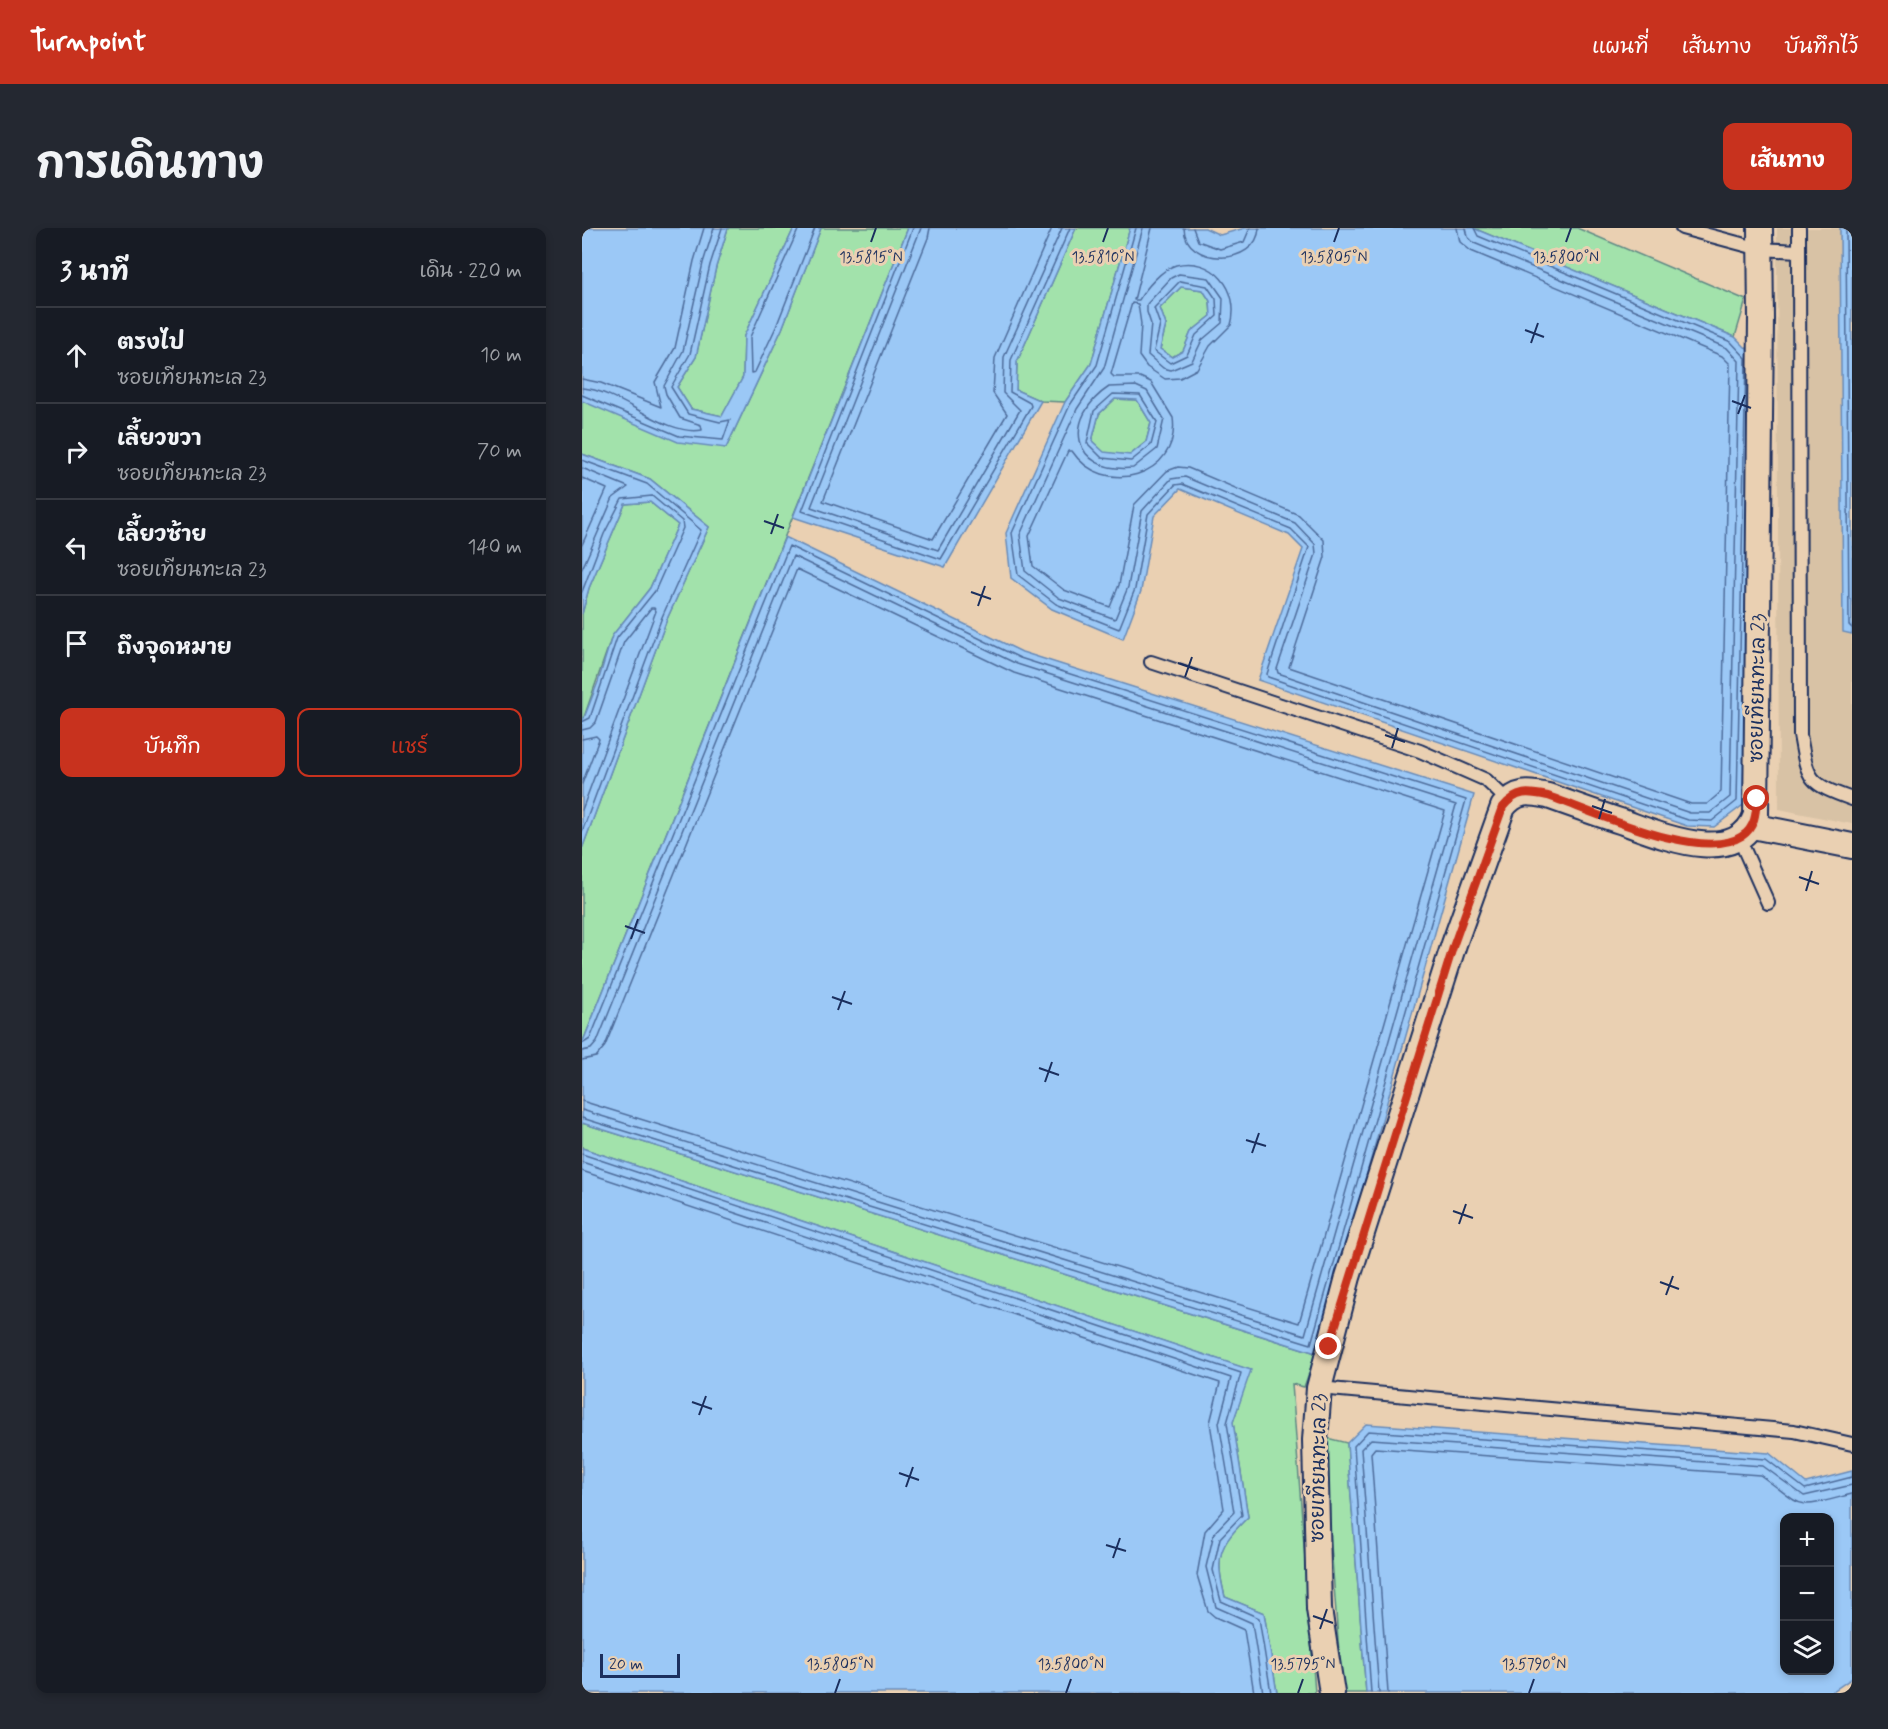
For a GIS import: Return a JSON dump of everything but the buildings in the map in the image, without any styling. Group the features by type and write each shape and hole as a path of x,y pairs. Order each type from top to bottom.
{"street":[{"name":"ซอยเทียนทะเล 23","path":"1745,832 1757,799 1760,238"},
{"path":"1508,801 1525,791 1548,796 1691,844 1717,843 1745,832 1852,846"},
{"name":"ซอยเทียนทะเล 23","path":"1332,1693 1319,1609 1315,1440 1319,1388 1348,1277 1454,944 1490,838 1503,807 1508,801"}],"lane":[{"path":"1682,228 1760,238 1798,251"},
{"path":"1799,228 1800,735 1807,772 1813,781 1821,787 1852,799"},
{"path":"1150,662 1420,751 1486,780 1508,801"},
{"path":"1745,832 1768,903"},
{"path":"1319,1388 1794,1431 1852,1444"}],"shaded area":[{"path":"1777,228 1852,228 1852,824 1779,809"}],"green space":[{"path":"728,228 794,228 744,336 743,377 722,416 691,409 677,387 696,357 716,267"},
{"path":"821,228 908,228 582,1044 582,849 667,619 709,527 650,479 582,454 582,401 726,448 782,329"},
{"path":"1076,228 1130,228 1091,364 1065,402 1041,401 1016,390 1017,362"},
{"path":"1473,228 1577,228 1746,300 1735,337"},
{"path":"1181,287 1203,290 1210,301 1211,316 1191,332 1183,351 1172,357 1160,349 1166,325 1160,308"},
{"path":"1115,399 1137,400 1151,423 1146,442 1130,455 1104,453 1092,441 1099,414"},
{"path":"650,502 678,525 650,588 612,636 582,723 582,614 589,588 625,504"},
{"path":"582,1123 1316,1353 1304,1387 1292,1384 1315,1693 1277,1693 1264,1613 1225,1597 1222,1583 1220,1561 1225,1544 1248,1517 1233,1422 1250,1370 582,1148"},
{"path":"1323,1437 1347,1443 1366,1693 1342,1693"}],"water":[{"path":"582,228 728,228 716,267 696,357 677,387 691,409 722,416 743,377 744,336 794,228 821,228 782,329 726,448 678,442 582,401"},
{"path":"908,228 1076,228 1017,362 1016,390 1041,401 945,567 793,517"},
{"path":"1130,228 1205,228 1220,235 1245,228 1473,228 1735,337 1753,355 1743,805 1714,827 1687,826 1258,680 1303,549 1289,535 1180,489 1154,516 1141,591 1123,639 1052,609 1011,578 1006,533 1065,402 1091,364","holes":["1181,287 1203,290 1210,301 1211,316 1191,332 1183,351 1172,357 1160,349 1166,325 1160,308","1115,399 1137,400 1151,423 1146,442 1130,455 1104,452 1092,441 1099,414"]},
{"path":"1840,228 1852,228 1852,634 1843,632"},
{"path":"582,454 650,479 709,527 667,619 582,849 582,723 612,636 650,588 678,525 650,502 625,504 589,588 582,614"},
{"path":"785,537 1022,652 1474,795 1316,1353 582,1123 582,1044"},
{"path":"582,1148 1251,1370 1233,1422 1248,1517 1230,1536 1225,1545 1220,1562 1220,1572 1225,1597 1264,1613 1277,1693 582,1693"},
{"path":"1366,1424 1769,1453 1806,1483 1852,1471 1852,1678 1830,1693 1366,1693 1347,1443"}],"route":[{"path":"1329,1347 1348,1277 1454,944 1490,838 1503,807 1515,795 1525,791 1548,796 1676,841 1691,844 1730,841 1744,835 1752,826 1756,815 1757,799"}]}
